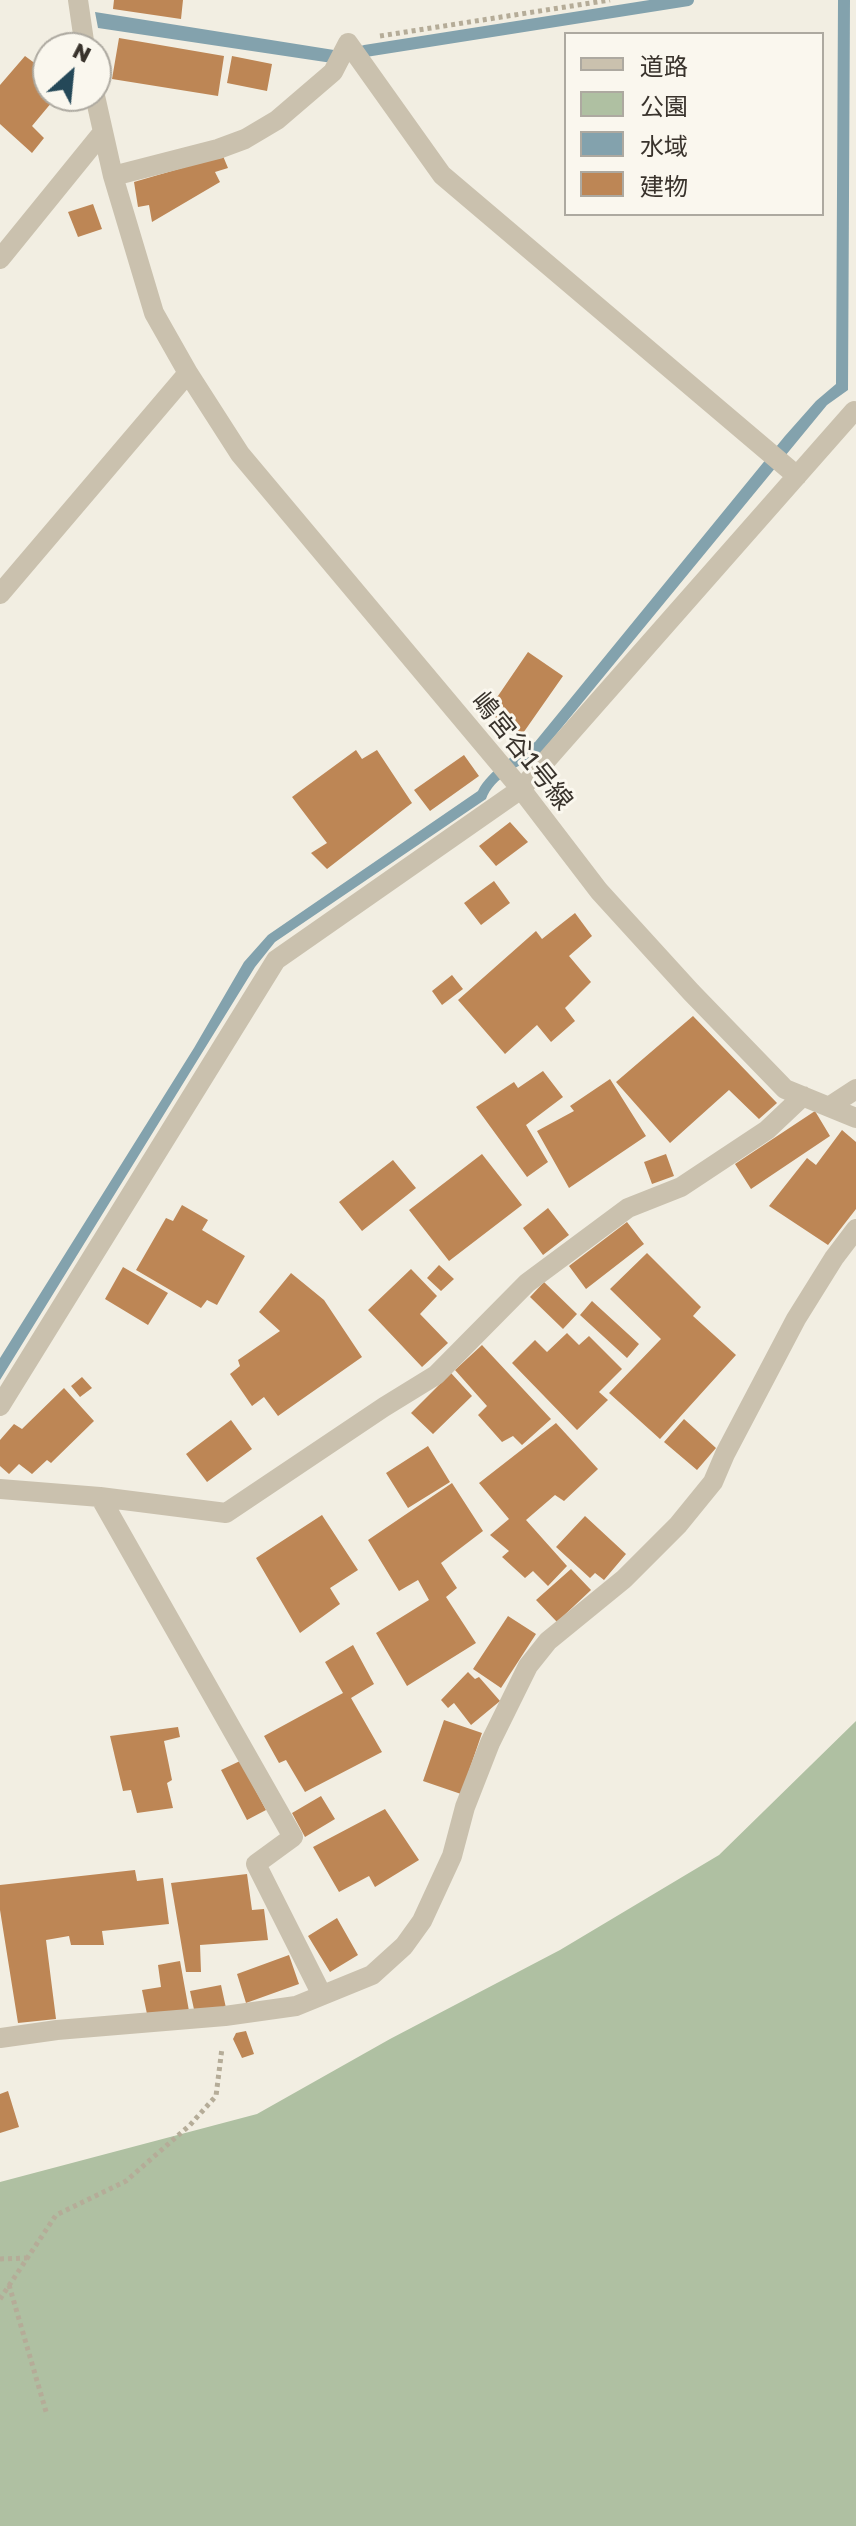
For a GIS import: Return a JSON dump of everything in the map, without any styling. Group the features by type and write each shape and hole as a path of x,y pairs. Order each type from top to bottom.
{"street":[{"path":"78,0 82,32"},
{"path":"113,176 245,139 277,120 333,72 348,43 442,175 797,476"},
{"name":"嶋宮谷1号線","path":"99,112 113,176 154,313 240,454 521,789 599,891 671,970 785,1089 856,1118"},
{"path":"0,259 103,132"},
{"path":"0,594 188,373"},
{"path":"0,1406 276,960 521,789 856,412"},
{"path":"830,1106 856,1089"},
{"path":"0,1489 100,1497 226,1513 436,1375 527,1283 628,1208 681,1187 767,1130 803,1096"},
{"path":"0,2038 296,2006 372,1975 404,1946 422,1921 452,1856 465,1807 490,1743 528,1666 548,1641 624,1579 678,1525 713,1482 796,1319 856,1229"},
{"path":"100,1497 293,1837 256,1864 322,1995"}],"path":[{"path":"348,43 610,0"},
{"path":"0,2299 56,2215 126,2181 190,2125 216,2096 225,2016"},
{"path":"0,2259 27,2258"},
{"path":"9,2285 47,2415"}],"green space":[{"path":"856,1721 856,2526 0,2526 0,2182 257,2114 390,2039 560,1950 719,1855"}],"water":[{"path":"838,0 850,0 848,390 827,405 540,754 501,778 486,799 275,942 255,967 0,1380 0,1358 194,1048 244,962 268,935 478,791 496,769 535,742 785,436 836,384"},
{"path":"95,12 334,50 332,63 98,28"}],"building":[{"path":"114,0 183,0 181,19 113,9"},
{"path":"119,38 224,56 218,96 112,79"},
{"path":"25,56 32,61 32,112 44,112 32,126 44,138 32,153 0,124 0,85"},
{"path":"232,56 272,64 267,91 227,83"},
{"path":"223,156 228,168 215,172 220,182 152,222 149,205 138,207 134,182"},
{"path":"93,204 102,229 78,237 68,212"},
{"path":"528,652 563,676 521,736 487,712"},
{"path":"356,750 362,759 377,750 412,803 327,869 311,853 327,843 292,797"},
{"path":"464,755 479,776 430,811 414,790"},
{"path":"510,822 528,842 496,866 479,846"},
{"path":"494,881 510,903 481,925 464,903"},
{"path":"575,913 592,936 569,956 591,982 565,1008 575,1021 551,1042 537,1025 505,1054 458,1000 536,931 542,939"},
{"path":"452,975 463,989 442,1005 432,991"},
{"path":"693,1016 777,1103 759,1119 729,1090 670,1143 616,1082"},
{"path":"543,1071 563,1097 526,1125 548,1162 527,1177 476,1107 514,1082 518,1088"},
{"path":"610,1079 646,1136 569,1188 537,1131 574,1111 570,1106"},
{"path":"815,1111 830,1136 751,1189 735,1164"},
{"path":"842,1130 856,1142 856,1209 828,1245 769,1206 807,1158 816,1165"},
{"path":"482,1154 522,1205 449,1261 409,1210"},
{"path":"666,1154 674,1176 652,1184 644,1162"},
{"path":"393,1160 416,1188 362,1231 339,1202"},
{"path":"182,1205 208,1220 202,1230 245,1256 217,1305 207,1300 201,1308 136,1270 166,1218 173,1221"},
{"path":"548,1208 569,1235 543,1255 523,1228"},
{"path":"627,1222 644,1244 586,1289 569,1266"},
{"path":"647,1253 701,1307 693,1316 736,1355 660,1439 609,1393 661,1339 610,1289"},
{"path":"439,1265 454,1279 441,1291 427,1278"},
{"path":"123,1267 168,1293 148,1325 105,1299"},
{"path":"411,1269 437,1296 420,1314 448,1343 422,1367 368,1310"},
{"path":"291,1273 324,1300 362,1357 278,1416 264,1397 252,1406 230,1374 240,1366 238,1360 280,1331 259,1312"},
{"path":"544,1282 577,1314 563,1329 530,1297"},
{"path":"592,1301 639,1344 627,1358 580,1315"},
{"path":"567,1333 579,1345 589,1336 622,1369 599,1392 608,1400 577,1430 512,1363 535,1340 547,1352"},
{"path":"482,1345 551,1419 522,1445 513,1436 502,1442 478,1415 487,1406 455,1370"},
{"path":"451,1373 472,1396 433,1434 411,1413"},
{"path":"82,1377 92,1388 80,1397 71,1386"},
{"path":"64,1388 94,1421 51,1463 47,1460 32,1474 19,1464 9,1474 0,1466 0,1440 14,1424 22,1429"},
{"path":"684,1419 716,1448 697,1470 664,1442"},
{"path":"231,1420 252,1449 207,1482 186,1454"},
{"path":"556,1423 598,1469 564,1501 555,1495 526,1520 567,1566 548,1586 533,1571 525,1578 502,1557 509,1551 490,1535 509,1519 479,1483"},
{"path":"428,1446 450,1482 408,1508 386,1473"},
{"path":"452,1483 483,1531 441,1563 457,1588 446,1597 476,1643 407,1686 376,1633 429,1600 418,1580 399,1591 368,1540"},
{"path":"322,1515 358,1570 330,1588 340,1604 300,1633 256,1558"},
{"path":"585,1516 626,1554 604,1580 595,1573 590,1578 556,1547"},
{"path":"571,1569 591,1590 557,1622 536,1600"},
{"path":"508,1616 536,1634 501,1688 473,1669"},
{"path":"353,1645 374,1684 351,1698 382,1752 305,1792 286,1760 279,1763 264,1736 343,1693 325,1662"},
{"path":"468,1672 475,1679 479,1677 500,1701 471,1725 454,1703 448,1708 441,1700"},
{"path":"444,1720 482,1733 461,1794 423,1781"},
{"path":"178,1727 180,1737 164,1741 172,1780 167,1783 173,1808 137,1813 131,1790 123,1791 110,1736"},
{"path":"240,1761 266,1810 247,1820 221,1770"},
{"path":"321,1796 335,1819 305,1837 292,1813"},
{"path":"385,1809 419,1860 375,1887 369,1876 339,1892 313,1847"},
{"path":"135,1870 137,1881 163,1878 169,1924 102,1931 104,1945 71,1945 69,1936 46,1940 56,2019 18,2023 0,1910 0,1885"},
{"path":"247,1874 252,1910 264,1909 268,1940 200,1945 201,1972 186,1972 171,1883"},
{"path":"337,1918 358,1955 330,1972 308,1936"},
{"path":"289,1955 299,1984 246,2003 237,1974"},
{"path":"180,1961 189,2011 147,2014 142,1990 161,1987 158,1965"},
{"path":"221,1985 226,2008 195,2014 190,1991"},
{"path":"246,2031 254,2054 242,2058 233,2039 236,2033"},
{"path":"8,2091 19,2127 0,2133 0,2094"}],"waterway":[{"path":"365,51 688,0"}]}
